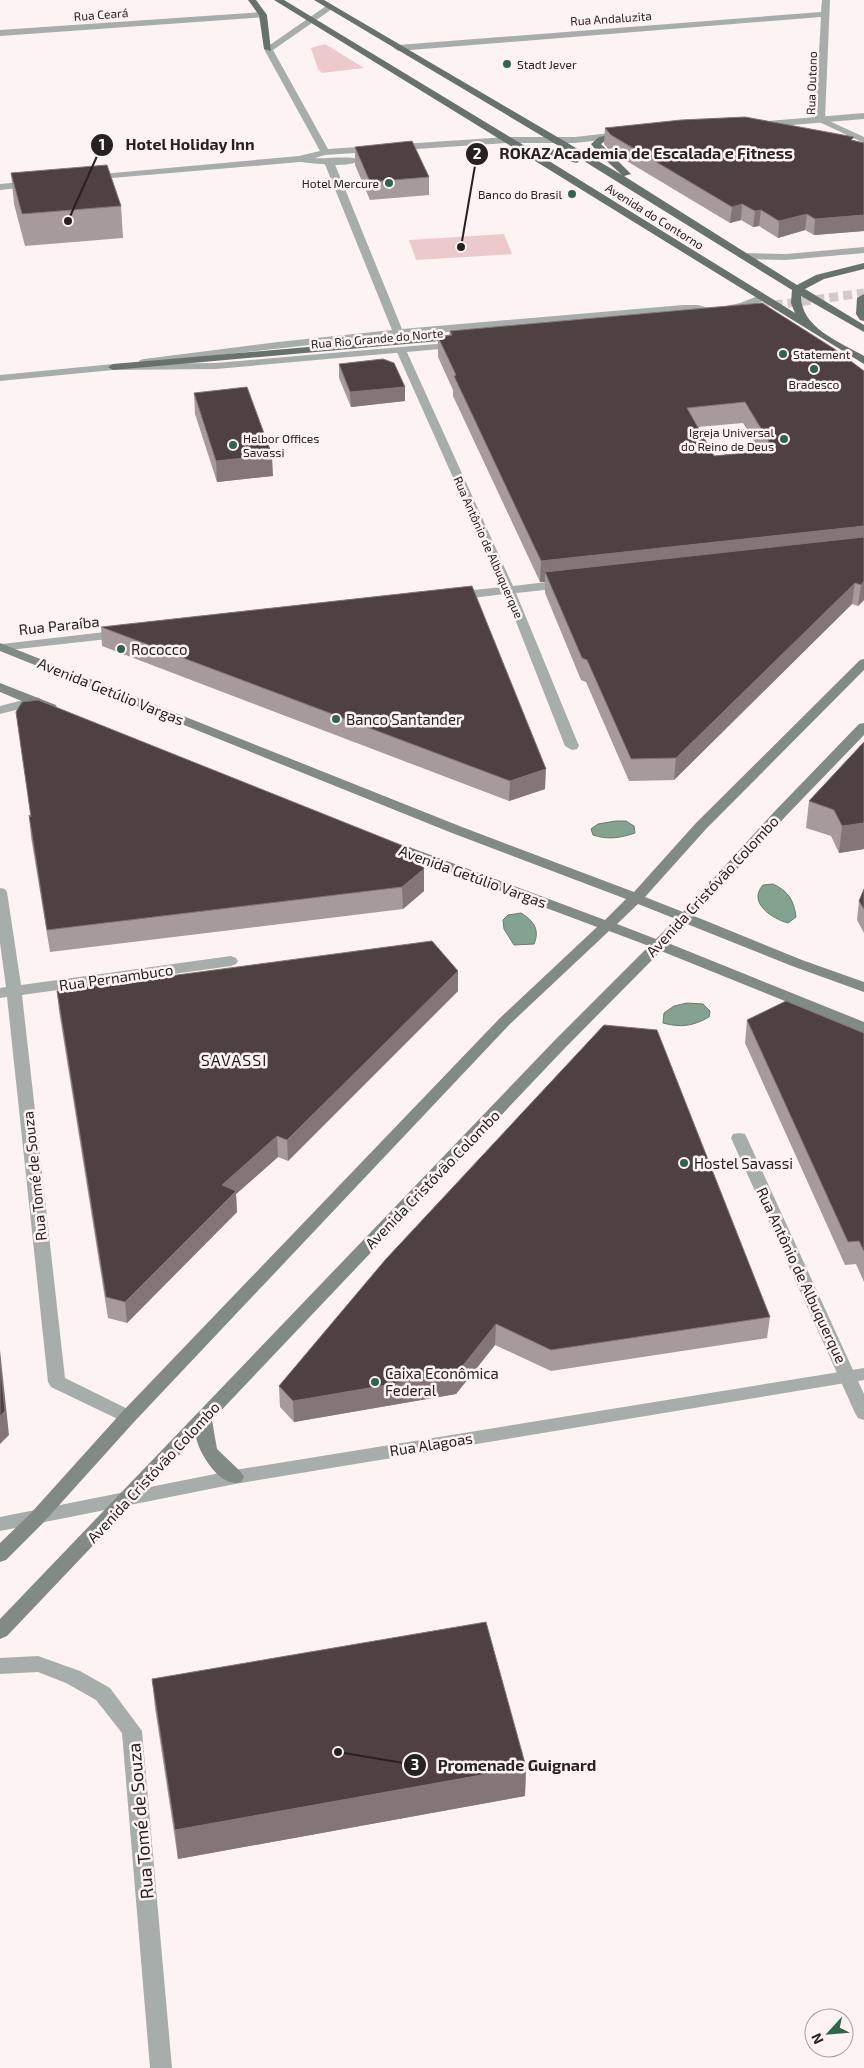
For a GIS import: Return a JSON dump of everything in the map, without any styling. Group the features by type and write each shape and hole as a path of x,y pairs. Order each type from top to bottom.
{"main road":[{"path":"252,0 263,15 268,49"},
{"name":"Avenida do Contorno","path":"278,0 522,148 763,297 864,362"},
{"name":"Avenida do Contorno","path":"318,0 331,3 398,48 630,184 742,256 864,329"},
{"path":"626,134 602,139 596,144 628,176 630,184"},
{"path":"522,148 538,149 570,157 603,174 630,184"},
{"path":"810,328 797,311 795,298 797,288 820,277 864,266"},
{"path":"864,297 862,298 861,314 864,318"},
{"path":"113,367 687,317"},
{"name":"Avenida Getúlio Vargas","path":"1,647 448,826 636,898 797,963 864,987"},
{"path":"0,1555 37,1518 128,1417 506,1021 606,924 636,898 701,826 864,663"},
{"path":"0,687 63,712"},
{"name":"Avenida Cristóvão Colombo","path":"0,1632 657,944 685,918 779,815 864,727"},
{"name":"Avenida Getúlio Vargas","path":"383,842 451,869 606,924 864,1028"},
{"path":"203,1419 204,1443 214,1460 235,1476"}],"street":[{"name":"Rua Outono","path":"826,0 820,120 864,140"},
{"path":"325,152 268,49 331,3"},
{"name":"Rua Andaluzita","path":"398,48 826,14"},
{"name":"Rua Ceará","path":"0,33 263,15"},
{"path":"751,125 864,116"},
{"path":"77,180 300,159 325,152 507,140 575,140 626,134"},
{"path":"387,158 522,148"},
{"path":"300,159 329,162 368,160"},
{"path":"329,162 398,332"},
{"path":"0,187 39,183"},
{"path":"742,256 786,257 864,250"},
{"name":"Rua Rio Grande do Norte","path":"0,378 113,367 210,353 398,332 683,308 698,308 712,317 763,297"},
{"path":"774,317 791,316"},
{"name":"Rua Rio Grande do Norte","path":"113,367 216,366 470,344"},
{"name":"Rua Antônio de Albuquerque","path":"400,350 509,590 572,746"},
{"path":"444,597 577,583"},
{"name":"Rua Paraíba","path":"1,647 130,633"},
{"path":"0,710 35,701"},
{"name":"Rua Tomé de Souza","path":"0,892 7,992 57,1382 128,1417"},
{"name":"Rua Pernambuco","path":"7,992 231,961"},
{"name":"Rua Antônio de Albuquerque","path":"739,1138 856,1375 864,1413"},
{"name":"Rua Alagoas","path":"0,1524 37,1518 235,1476 856,1375"},
{"name":"Rua Tomé de Souza","path":"0,1666 38,1664 73,1677 103,1694 132,1731 161,2068"}],"shaded area":[{"path":"325,44 364,68 322,73 318,69 311,48"},
{"path":"504,234 512,254 416,260 409,240"},
{"path":"626,821 634,826 635,833 614,838 593,835 591,829 598,824"},
{"path":"773,884 786,893 794,906 796,917 788,923 769,914 760,904 758,898 763,885"},
{"path":"521,913 535,926 536,939 534,944 514,945 504,929 503,920 508,915"},
{"path":"687,1003 703,1004 710,1011 709,1017 687,1025 663,1023 664,1013 674,1006"}],"building":[{"path":"745,117 854,137 851,140 864,143 864,215 815,219 807,214 779,221 761,210 755,211 742,204 732,207 611,135 605,128 681,120"},
{"path":"412,141 429,177 370,182 355,147"},
{"path":"107,165 121,206 22,214 11,173"},
{"path":"762,303 836,350 864,371 864,526 541,561 454,376 456,375 438,337 452,335 450,331","holes":["745,402 774,450 714,456 687,408"]},
{"path":"383,359 394,363 405,387 350,392 339,364"},
{"name":"Helbor Offices Savassi","path":"247,387 272,455 216,461 194,393"},
{"path":"864,537 864,581 861,585 855,583 676,758 631,759 587,660 582,658 545,572"},
{"path":"472,586 546,769 510,781 101,627"},
{"path":"38,700 416,851 424,869 402,887 47,930 29,815 31,817 16,712 22,702"},
{"path":"864,742 864,823 842,826 834,810 809,801"},
{"path":"864,889 864,909 859,901"},
{"path":"432,941 458,971 287,1140 277,1136 222,1185 236,1191 125,1302 106,1297 57,991"},
{"path":"786,1001 864,1033 864,1251 859,1241 848,1242 747,1020"},
{"path":"604,1025 657,1030 770,1317 551,1350 496,1324 457,1373 293,1401 279,1386 386,1259"},
{"path":"0,1362 5,1411 0,1416"},
{"path":"486,1622 526,1767 175,1830 152,1679"}],"tunnel":[{"path":"746,309 864,293"}],"place":[{"name":"Stadt Jever","path":"507,64"},
{"name":"Hotel Mercure","path":"389,183"},
{"name":"Banco do Brasil","path":"572,194"},
{"name":"Hotel Holiday Inn","path":"68,221"},
{"name":"ROKAZ Academia de Escalada e Fitness","path":"461,247"},
{"name":"Statement","path":"783,354"},
{"name":"Bradesco","path":"814,369"},
{"name":"Igreja Universal do Reino de Deus","path":"784,439"},
{"name":"Helbor Offices Savassi","path":"233,445"},
{"name":"Rococco","path":"121,649"},
{"name":"Banco Santander","path":"336,719"},
{"name":"Hostel Savassi","path":"684,1163"},
{"name":"Caixa Econômica Federal","path":"375,1382"},
{"name":"Promenade Guignard","path":"338,1752"}],"district":[{"name":"SAVASSI","path":"234,1059"}]}
